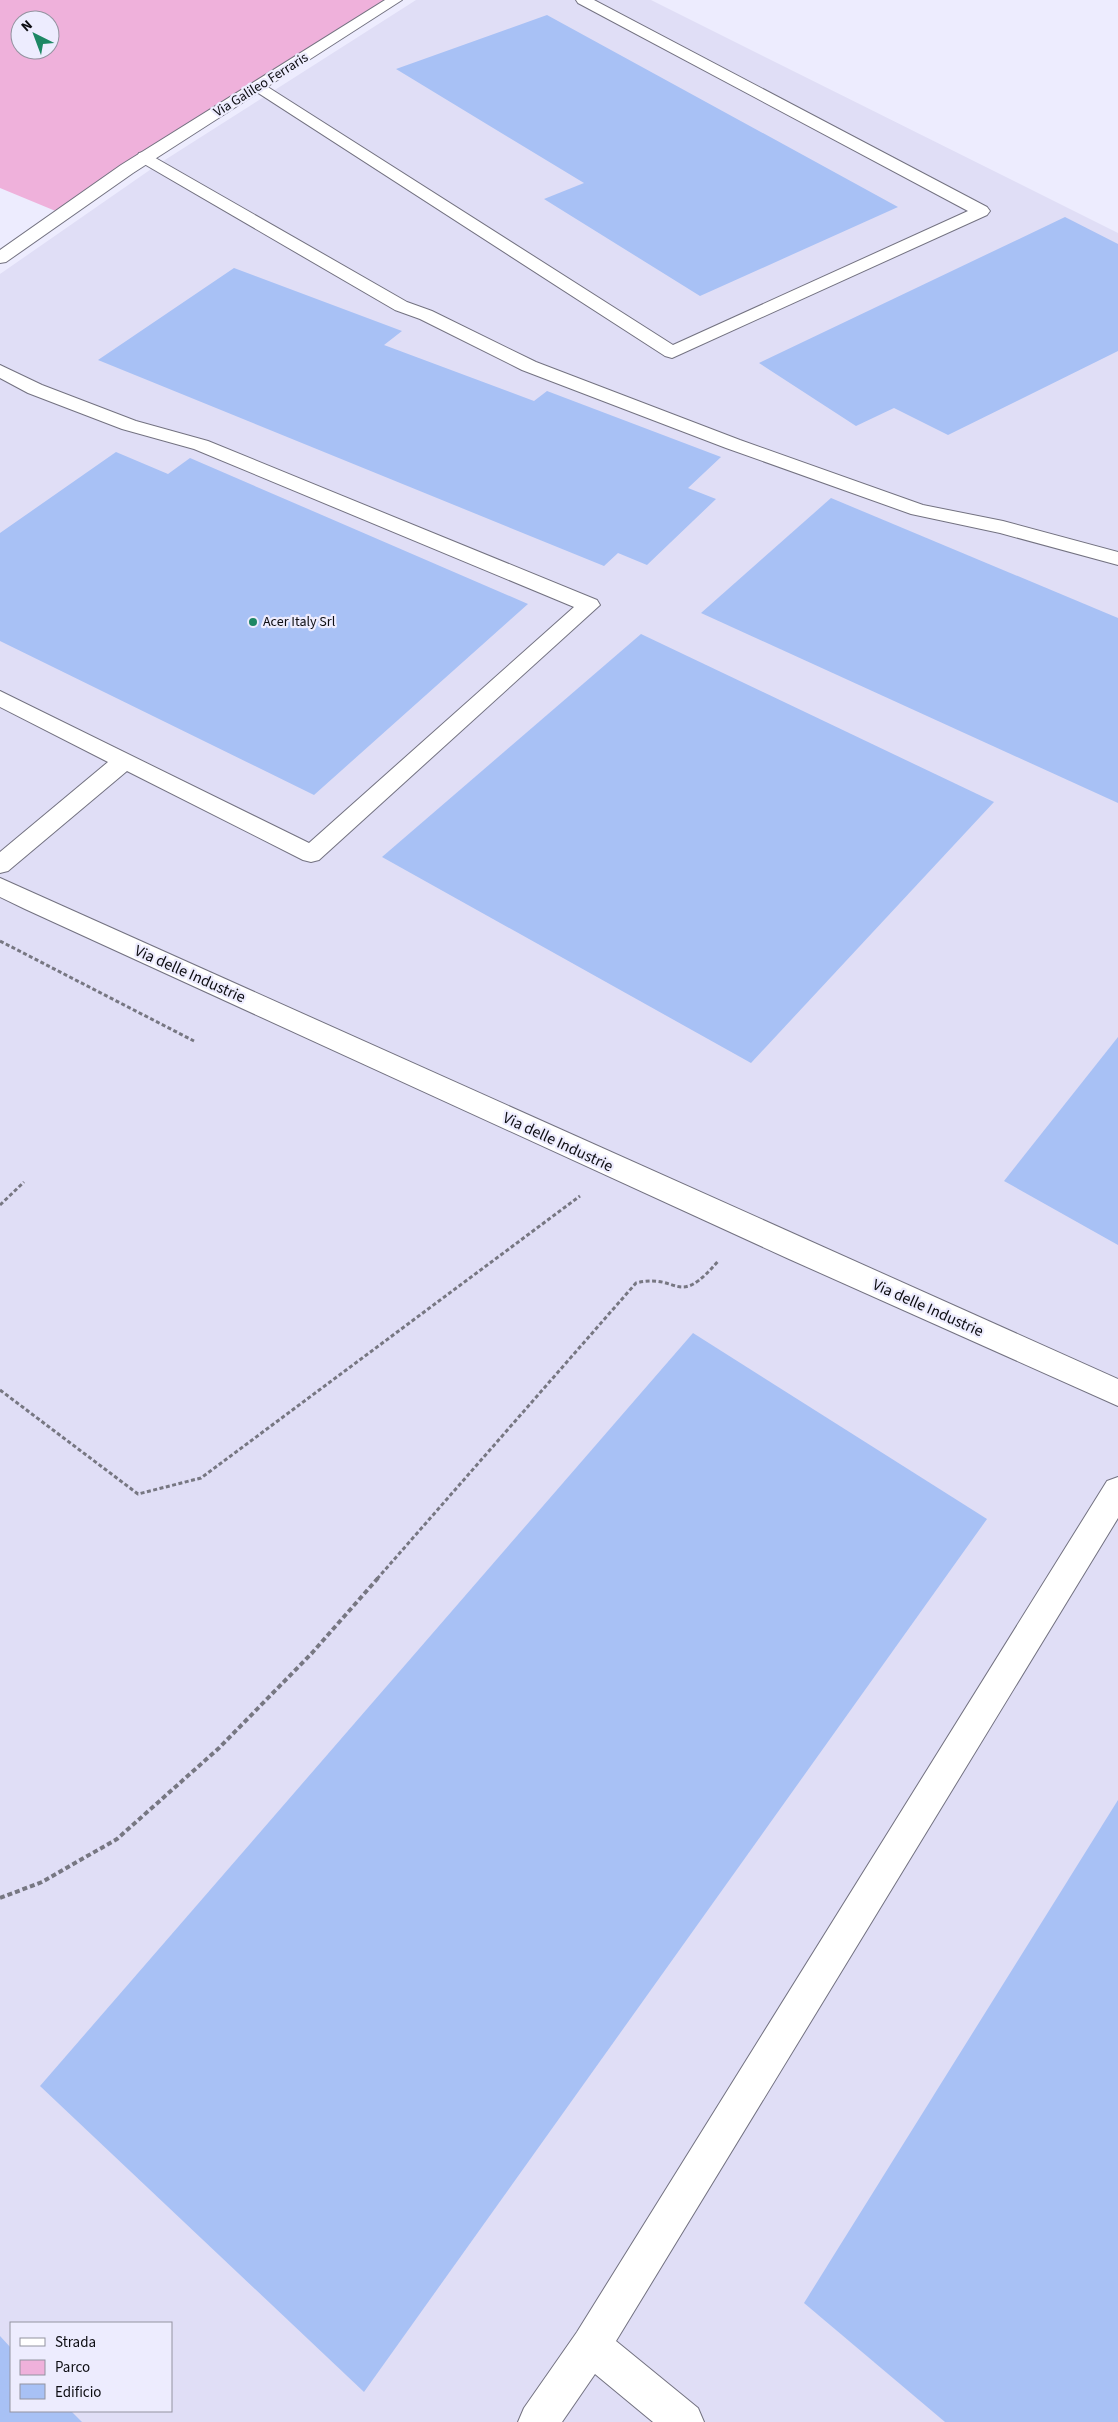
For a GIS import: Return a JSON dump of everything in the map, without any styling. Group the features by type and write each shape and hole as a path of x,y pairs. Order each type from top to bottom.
{"street":[{"name":"Via Galileo Ferraris","path":"0,258 145,157 395,0"},
{"path":"257,87 672,352 981,211 583,0"},
{"path":"145,157 401,306 426,315 529,366 733,444 918,510 1003,526 1118,559"},
{"path":"0,698 311,854 589,605 201,445 129,425 35,388 1,371"},
{"path":"0,865 125,760"},
{"name":"Via delle Industrie","path":"0,887 61,917 242,996 616,1169 1118,1393"},
{"path":"538,2422 592,2346 1118,1492"},
{"path":"592,2346 684,2422"}],"path":[{"path":"0,942 194,1041"},
{"path":"0,1390 138,1494 201,1478 616,1169"},
{"path":"0,1205 24,1182"},
{"path":"0,1898 42,1882 117,1840 219,1748 312,1653 636,1283 649,1279 677,1289 694,1285 701,1280 720,1258 739,1224"}],"shaded area":[{"path":"416,0 651,0 1118,233 1118,2422 0,2422 0,274 157,165"}],"green space":[{"path":"0,0 386,0 58,212 0,188"}],"building":[{"path":"547,15 898,207 700,296 544,199 584,183 396,69"},
{"path":"1065,217 1118,244 1118,351 948,435 894,408 856,426 759,363"},
{"path":"234,268 402,331 384,345 534,401 547,391 721,457 688,488 716,499 647,565 618,553 604,566 98,360"},
{"name":"Acer Italy Srl","path":"116,452 168,474 190,458 528,604 314,795 0,641 0,533"},
{"path":"831,498 1118,618 1118,803 701,613"},
{"path":"641,634 994,802 751,1063 382,857"},
{"path":"1118,1037 1118,1245 1004,1181"},
{"path":"693,1333 987,1519 364,2392 40,2086"},
{"path":"1118,1800 1118,2422 945,2422 804,2303"},
{"path":"0,2336 10,2347 10,2412 72,2412 82,2422 0,2422"}],"place":[{"name":"Acer Italy Srl","path":"253,622"}]}
